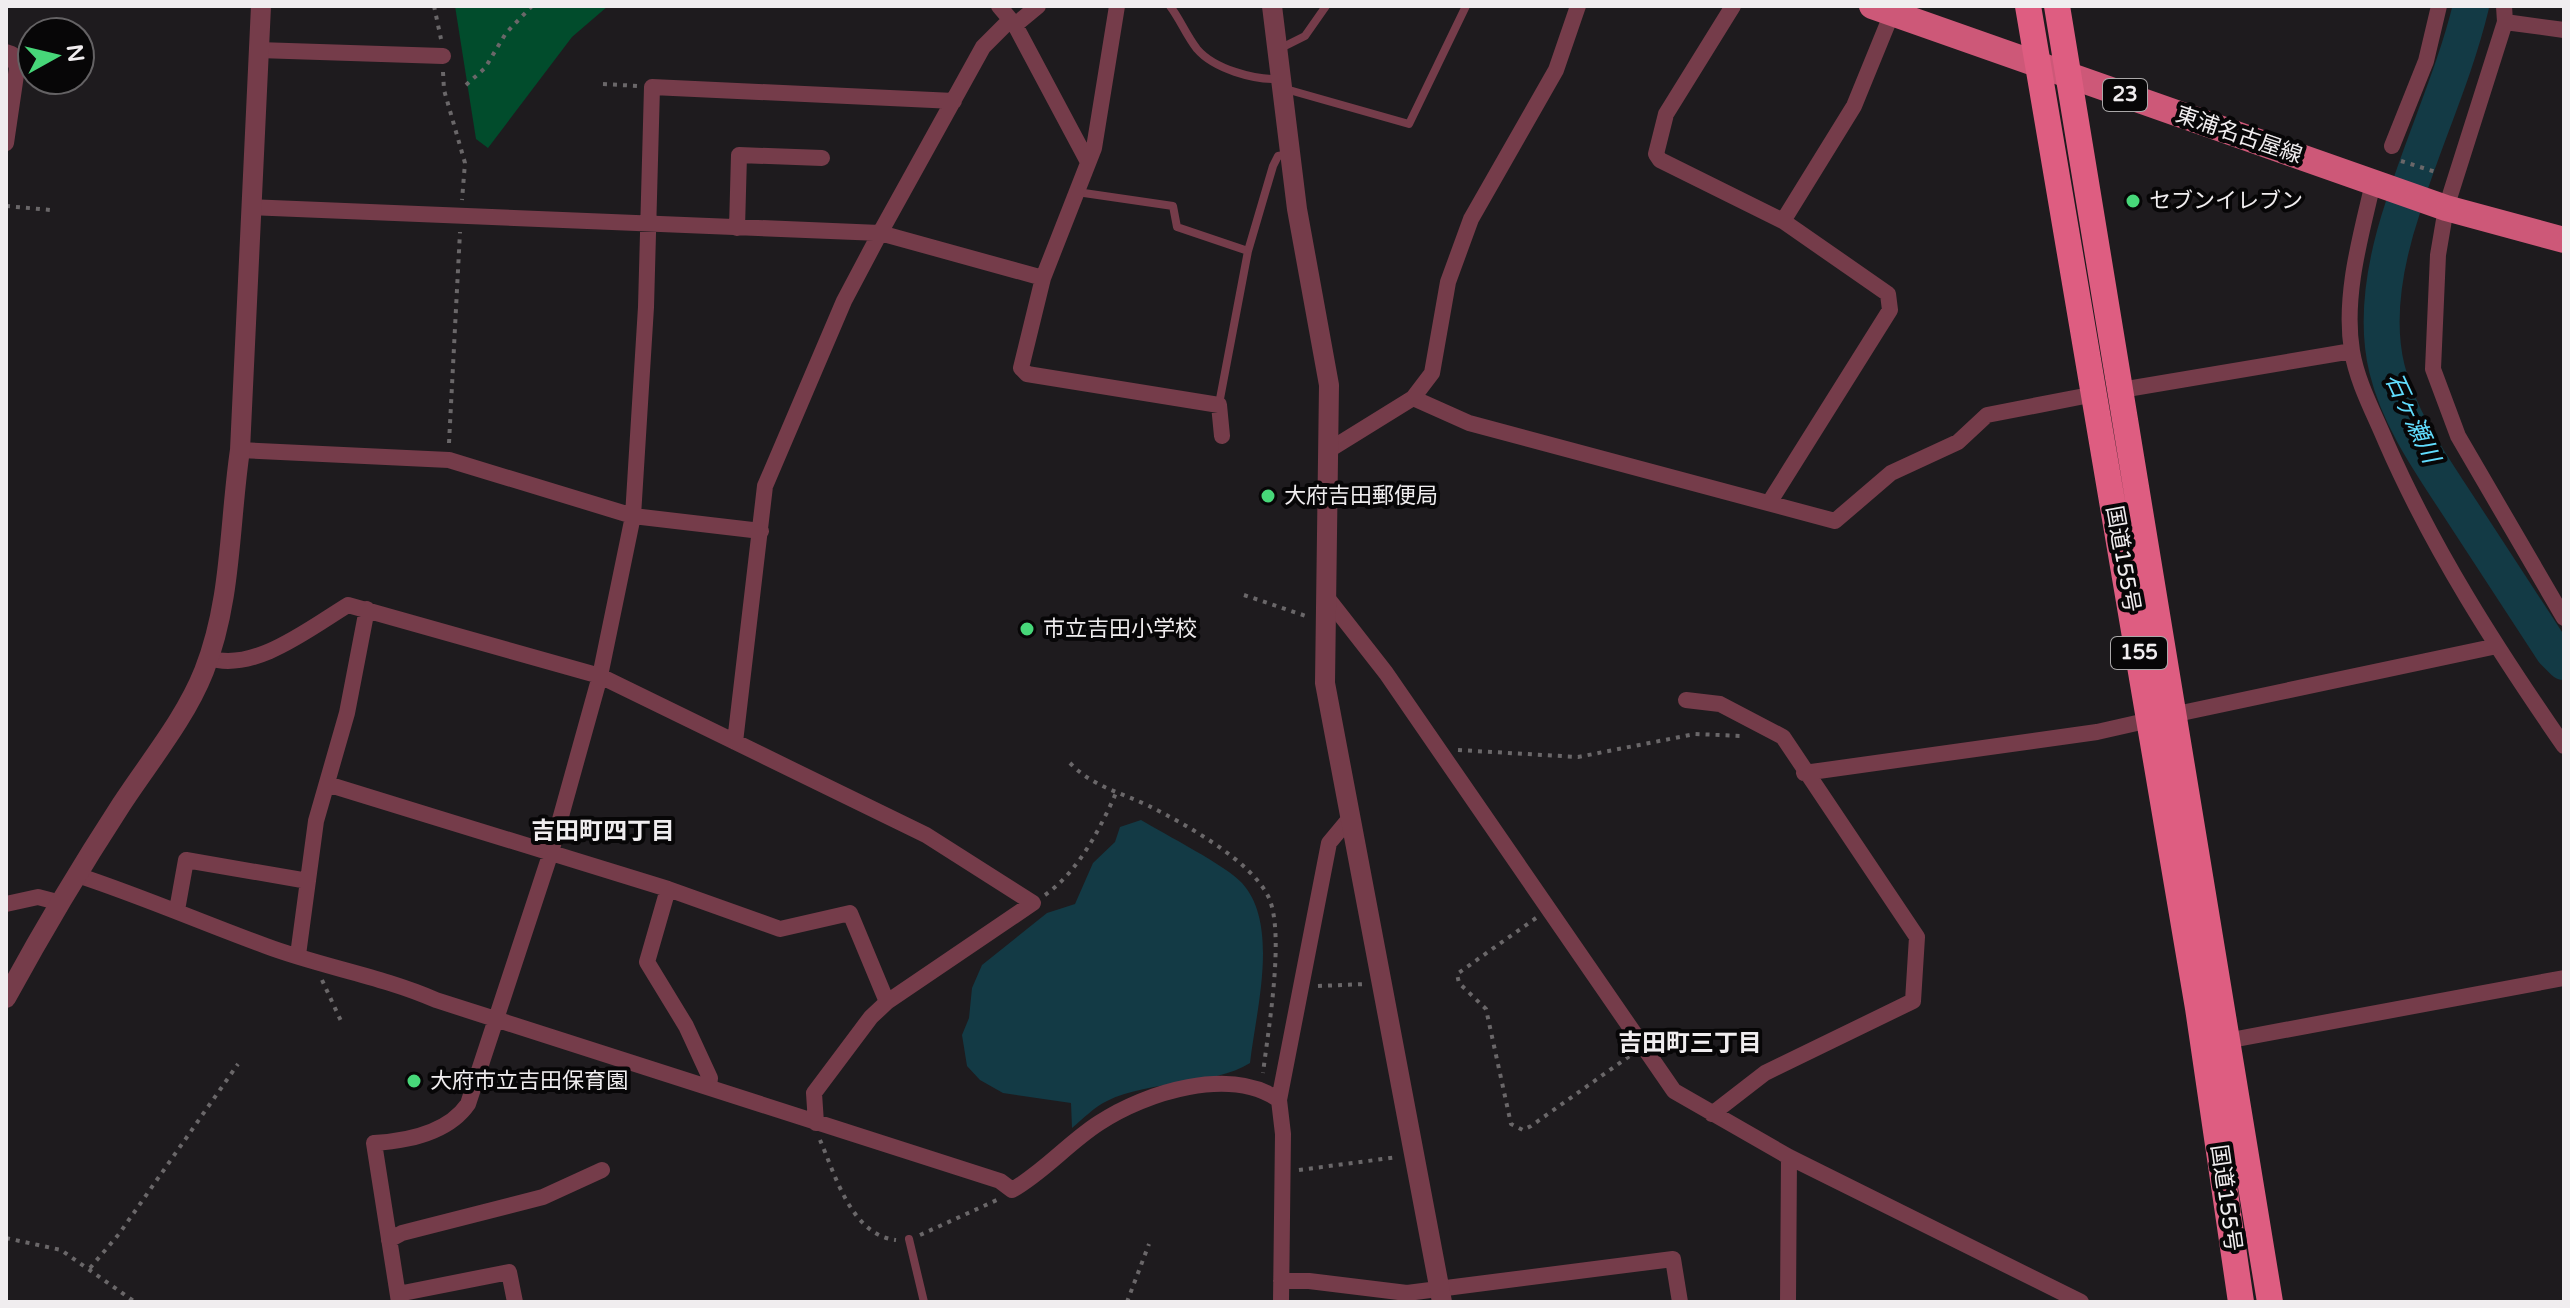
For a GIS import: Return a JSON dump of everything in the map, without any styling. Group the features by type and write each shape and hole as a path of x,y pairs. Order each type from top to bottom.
{"highway":[{"name":"国道155号","path":"2028,6 2095,394 2226,1041 2270,1302"},
{"name":"国道155号","path":"2057,6 2121,390 2198,1008 2241,1302"}],"main road":[{"name":"東浦名古屋線","path":"1882,10 2442,207 2564,240"}],"street":[{"path":"6,998 77,875 193,695 209,658 227,589 229,519 240,450 261,6"},
{"path":"999,6 1012,22 1088,162"},
{"path":"735,742 765,486 844,301 983,47 1012,22 1038,6"},
{"path":"1117,6 1088,162 1043,278 1021,368 1027,374 1219,405 1222,436"},
{"path":"1272,6 1289,153 1329,385 1325,683 1440,1295"},
{"path":"1329,450 1413,398 1432,373 1448,282 1471,219 1556,70 1578,6"},
{"path":"1733,6 1666,114 1656,154 1660,160 1783,221 1888,294 1890,310 1769,503"},
{"path":"2390,151 2426,61 2439,6"},
{"path":"1783,221 1854,106 1882,10"},
{"path":"2564,30 2504,14 2456,178 2442,207 2433,369 2458,436 2564,618"},
{"path":"258,50 443,56"},
{"path":"6,52 12,54 17,68 6,143"},
{"path":"515,1302 509,1272 398,1298 374,1143 410,1140 460,1116 468,1104 551,852 600,676 633,516 646,307 652,87 954,101"},
{"path":"737,228 739,155 822,158"},
{"path":"2376,184 2351,303 2352,351 2368,402 2414,506 2497,646 2564,746"},
{"path":"250,207 880,233 1043,278"},
{"path":"2121,390 2352,351"},
{"path":"1413,398 1469,423 1835,521 1891,473 1958,442 1987,415 2095,394"},
{"path":"240,450 449,460 633,516 761,531"},
{"path":"1325,595 1386,673 1674,1091 1789,1157 2081,1302"},
{"path":"209,658 225,663 255,656 348,605 600,676 926,835 1033,903 887,1002 871,1017 814,1093 816,1123"},
{"path":"298,955 316,821 347,713 367,609"},
{"path":"1804,773 2097,732 2497,646"},
{"path":"1686,700 1720,704 1783,737 1804,773 1917,937 1913,1001 1765,1073 1712,1114"},
{"path":"327,784 668,889 780,929 850,913 887,1002"},
{"path":"1281,1302 1279,1100 1329,843 1349,819"},
{"path":"177,910 186,860 308,881"},
{"path":"77,875 269,947 1000,1181 1012,1190 1030,1180 1073,1141 1121,1109 1196,1087 1222,1084 1261,1087 1279,1100"},
{"path":"668,889 647,962 686,1026 710,1078 709,1086"},
{"path":"6,904 38,897 61,903"},
{"path":"2226,1041 2564,978"},
{"path":"1788,1302 1789,1157"},
{"path":"389,1240 543,1197 602,1170"},
{"path":"1281,1281 1309,1281 1440,1295 1673,1259 1680,1302"}],"lane":[{"path":"1170,6 1198,50 1208,59 1262,79 1409,124 1466,6"},
{"path":"1276,50 1305,36 1326,6"},
{"path":"1219,405 1248,251 1273,166 1278,156 1289,153"},
{"path":"1077,192 1173,206 1177,227 1248,251"},
{"path":"909,1239 924,1302"}],"path":[{"path":"466,85 485,68 506,33 532,6"},
{"path":"603,84 652,87"},
{"path":"2390,151 2456,178"},
{"path":"6,206 51,210"},
{"path":"1244,595 1312,618 1325,619"},
{"path":"1440,751 1484,749 1578,757 1695,734 1752,737"},
{"path":"1070,763 1094,784 1185,826 1245,867 1267,895 1276,934 1261,1087"},
{"path":"1033,903 1066,876 1089,845 1116,793"},
{"path":"1548,910 1457,974 1459,983 1486,1009 1511,1124 1523,1130 1531,1126 1643,1046"},
{"path":"320,961 323,985 341,1021"},
{"path":"1300,984 1340,987 1379,982"},
{"path":"90,1268 119,1234 238,1064"},
{"path":"816,1123 816,1131 849,1207 891,1240 909,1239 1005,1197 1012,1190"},
{"path":"1282,1172 1412,1155"},
{"path":"6,1238 61,1250 135,1302"},
{"path":"1127,1302 1149,1244"}],"green space":[{"path":"455,6 608,6 572,37 488,148 476,139"}],"water":[{"path":"1141,820 1223,868 1242,883 1254,901 1263,944 1260,994 1250,1063 1218,1076 1124,1094 1098,1106 1072,1128 1071,1103 1003,1093 980,1080 967,1066 962,1035 969,1018 972,988 982,965 1047,913 1075,904 1093,863 1115,842 1120,827"}],"waterway":[{"name":"石ヶ瀬川","path":"2471,6 2397,226 2384,287 2383,349 2400,408 2419,444 2553,651 2564,662"}],"place":[{"name":"セブンイレブン","path":"2133,201"},
{"name":"大府吉田郵便局","path":"1268,496"},
{"name":"市立吉田小学校","path":"1027,629"},
{"name":"大府市立吉田保育園","path":"414,1081"}],"district":[{"name":"吉田町四丁目","path":"603,831"},
{"name":"吉田町三丁目","path":"1690,1043"}]}
